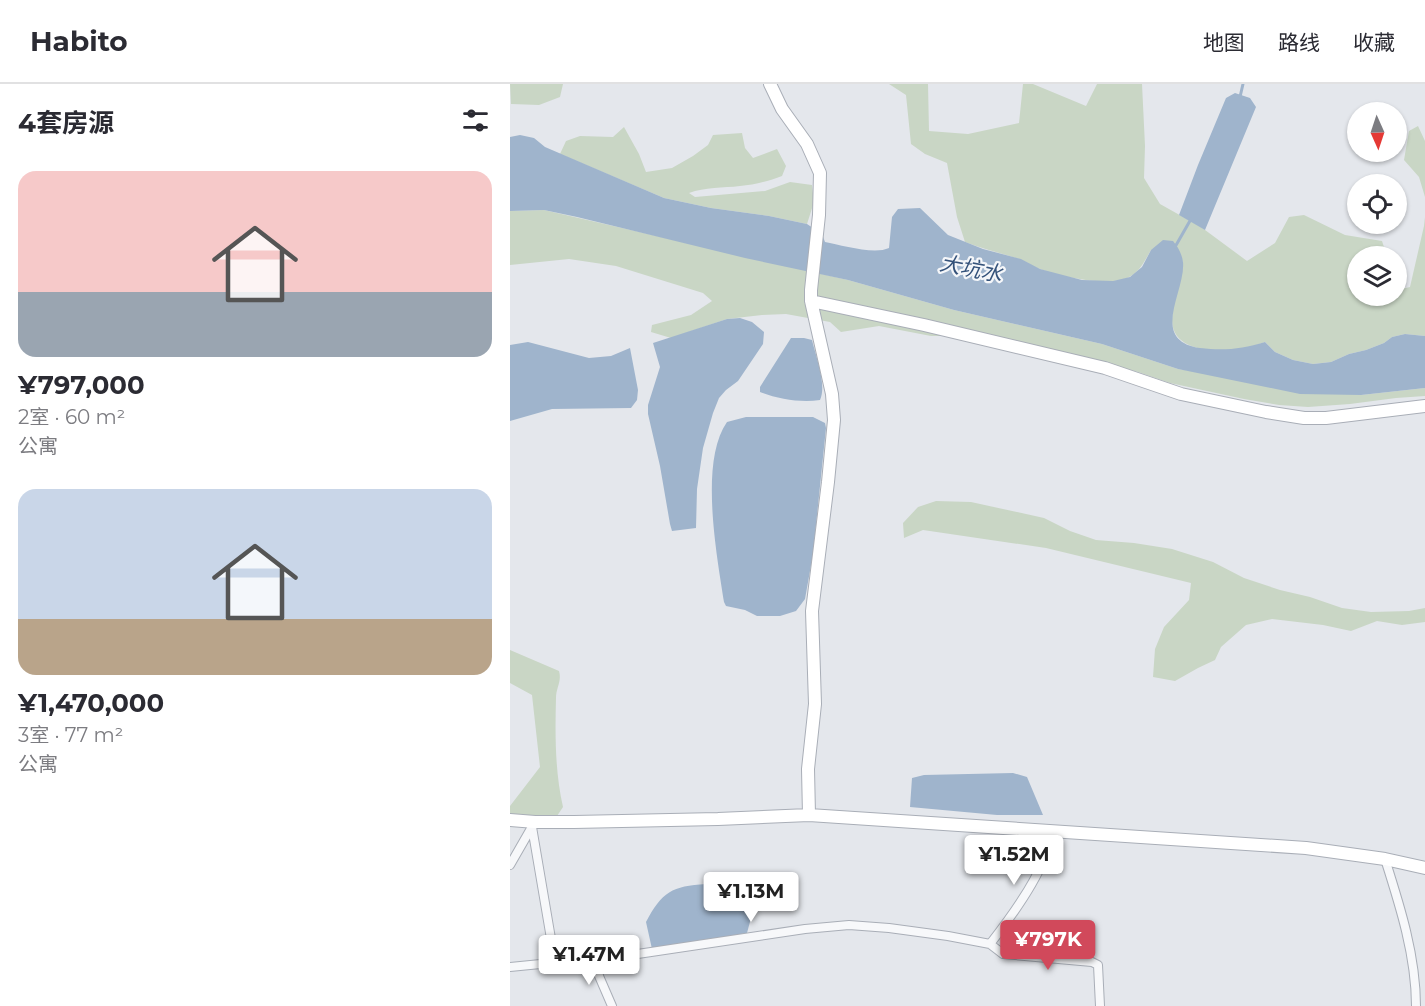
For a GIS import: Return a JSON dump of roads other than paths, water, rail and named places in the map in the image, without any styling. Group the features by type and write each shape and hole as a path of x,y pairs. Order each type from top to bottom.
{"street":[{"path":"770,84 782,109 807,144 820,173 819,215 811,296 832,394 834,420 812,611 815,704 808,769 809,815"},
{"path":"811,296 1105,368 1181,394 1266,412 1304,418 1326,418 1425,406"},
{"path":"510,820 534,824 809,815 1306,848 1386,859 1425,868"},
{"path":"510,865 534,824"},
{"path":"534,824 555,962"},
{"path":"990,944 1006,924 1044,858 1048,831"},
{"path":"1386,859 1412,960 1416,1006"},
{"path":"510,967 631,955 805,929 849,925 948,936 990,944 1003,954 1092,962 1098,965 1100,1006"},
{"path":"597,958 599,976 612,1006"}],"water":[{"path":"1235,93 1250,98 1256,107 1205,230 1179,215 1226,98"},
{"name":"大坑水","path":"520,135 534,138 545,147 664,198 807,224 822,234 825,242 857,249 883,250 889,248 892,217 898,209 920,208 948,235 983,249 1021,259 1040,269 1082,280 1113,281 1130,277 1142,267 1151,250 1163,240 1173,241 1180,251 1183,262 1173,313 1173,325 1176,335 1184,343 1200,348 1225,349 1265,342 1275,352 1293,360 1313,364 1331,362 1384,343 1392,337 1405,334 1425,336 1425,388 1361,395 1300,394 1178,369 1102,344 954,310 848,280 745,258 577,217 544,210 510,211 510,137"},
{"path":"740,318 752,322 764,332 763,344 738,381 719,398 713,413 703,448 697,489 696,528 672,531 648,414 648,405 660,367 653,343 727,319"},
{"path":"791,338 812,340 822,379 820,400 790,400 760,392 760,387"},
{"path":"528,342 589,358 611,356 630,348 638,390 637,400 631,408 552,409 510,421 510,345"},
{"path":"746,417 813,417 825,423 826,428 813,554 805,599 796,611 780,616 757,616 745,610 726,606 724,602 712,510 714,461 719,439 727,422"},
{"path":"1013,773 1027,777 1043,815 997,815 910,807 912,778 924,775"},
{"path":"706,884 727,893 746,911 751,918 747,933 652,949 646,922 657,904 669,892 676,889"}],"waterway":[{"path":"1240,97 1243,84"},
{"path":"1175,247 1191,219"}]}
